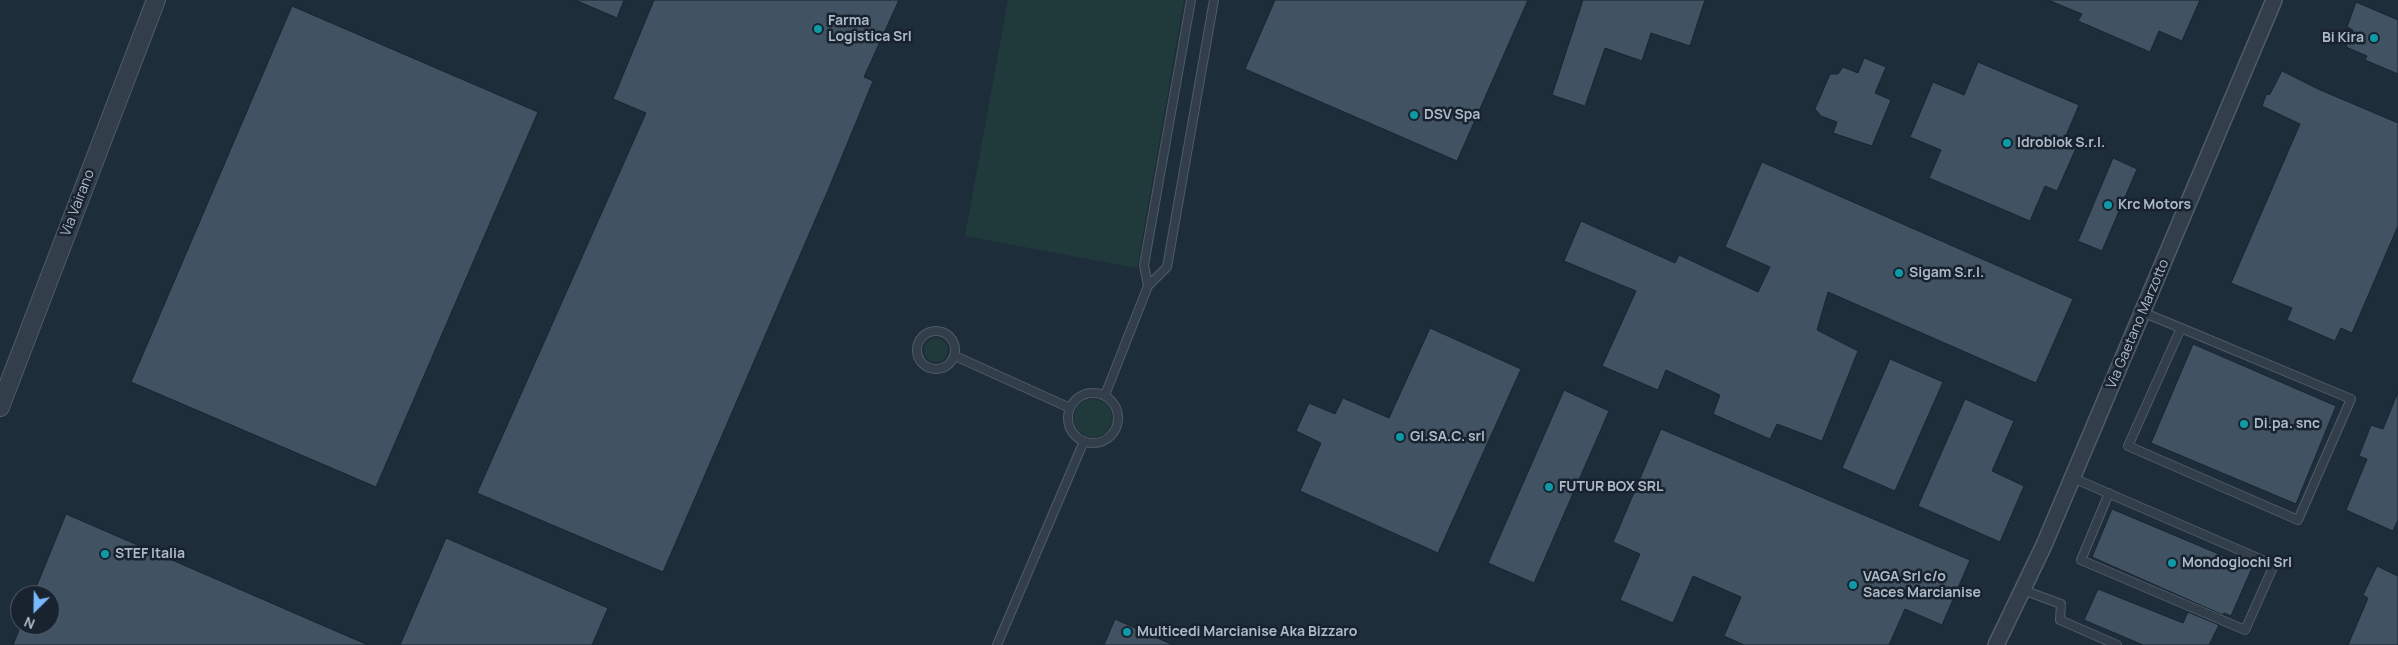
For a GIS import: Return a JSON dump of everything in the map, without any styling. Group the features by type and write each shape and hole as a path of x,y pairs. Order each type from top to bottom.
{"street":[{"name":"Via Vairano","path":"0,407 156,0"},
{"name":"Via Gaetano Marzotto","path":"1996,645 2023,590 2072,478 2274,0"}],"lane":[{"path":"1148,286 1144,265 1190,0"},
{"path":"1105,395 1148,286 1167,267 1214,0"},
{"path":"2142,312 2181,328 2351,399 2298,520 2128,446 2181,328"},
{"path":"935,330 946,333 954,344 954,356 947,366 941,368 928,367 919,359 918,346 920,340 928,332 935,330"},
{"path":"954,356 1070,408"},
{"path":"1088,393 1105,395 1112,400 1116,408 1118,425 1107,439 1091,443 1084,441 1072,431 1068,416 1070,408 1080,396 1088,393"},
{"path":"997,645 1084,441"},
{"path":"2072,478 2274,565 2245,630 2081,560 2109,494"},
{"path":"2023,590 2061,604 2060,620 2117,645"}],"green space":[{"path":"1008,0 1184,0 1137,268 965,236"},
{"path":"936,338 944,342 948,350 944,358 936,362 928,358 924,350 928,342"},
{"path":"1093,399 1106,405 1112,418 1106,431 1093,437 1080,431 1074,418 1080,405"}],"building":[{"path":"575,0 624,0 617,18"},
{"path":"654,0 899,0 864,77 873,81 829,188 663,572 477,493 646,113 613,99"},
{"name":"DSV Spa","path":"1275,0 1528,0 1457,161 1245,69"},
{"path":"1583,0 1705,0 1690,46 1651,33 1642,61 1605,48 1585,106 1552,95"},
{"path":"2048,0 2200,0 2182,41 2159,31 2150,52 2078,21 2082,14"},
{"name":"Bi Kira","path":"2356,2 2398,20 2398,74 2365,60 2367,56 2346,47 2353,30 2347,27"},
{"path":"292,6 538,112 376,487 131,382"},
{"path":"1864,58 1886,67 1875,93 1891,100 1872,146 1833,133 1837,122 1821,116 1815,109 1830,74 1838,74 1843,67 1858,73"},
{"name":"Idroblok S.r.l.","path":"1978,62 2079,105 2064,140 2077,146 2057,191 2045,186 2030,221 1929,178 1941,150 1910,137 1933,82 1964,95"},
{"path":"2282,71 2318,89 2398,123 2398,226 2352,333 2341,328 2335,341 2287,320 2292,308 2231,283 2300,124 2262,106 2266,95 2270,94"},
{"name":"Krc Motors","path":"2113,158 2137,169 2102,251 2078,241"},
{"path":"1762,162 2073,299 2036,383 1828,292 1817,330 1858,351 1822,441 1777,424 1770,439 1713,414 1720,395 1666,370 1658,390 1602,366 1636,291 1564,261 1581,221 1675,263 1679,255 1758,292 1770,267 1725,247"},
{"name":"GI.SA.C. srl","path":"1430,328 1521,369 1438,553 1300,491 1321,443 1296,431 1309,403 1335,414 1343,398 1389,418"},
{"name":"Di.pa. snc","path":"2193,344 2336,406 2296,504 2151,443"},
{"path":"1890,359 1943,382 1895,491 1842,468"},
{"name":"FUTUR BOX SRL","path":"1564,390 1609,411 1534,583 1488,563"},
{"path":"2398,392 2398,520 2393,531 2346,510 2367,459 2359,456 2371,425 2383,429"},
{"path":"1965,399 2014,421 1992,471 2024,486 2000,542 1918,506"},
{"path":"1661,429 1970,560 1942,625 1905,609 1889,645 1744,645 1724,636 1741,597 1693,576 1673,623 1620,600 1640,554 1613,542"},
{"name":"Mondogiochi Srl","path":"2112,509 2252,568 2231,616 2224,613 2223,615 2092,557"},
{"name":"STEF Italia","path":"66,514 368,645 13,645 17,635 60,635 60,585 37,585"},
{"path":"446,538 608,608 592,645 400,645"},
{"path":"2377,566 2398,576 2398,645 2348,645 2368,598 2363,595"},
{"path":"2098,589 2183,623 2188,612 2219,625 2209,645 2143,645 2084,620"},
{"name":"Multicedi Marcianise Aka Bizzaro","path":"1115,619 1173,645 1104,645"}],"place":[{"name":"Farma Logistica Srl","path":"818,29"},
{"name":"Bi Kira","path":"2374,38"},
{"name":"DSV Spa","path":"1414,115"},
{"name":"Idroblok S.r.l.","path":"2007,143"},
{"name":"Krc Motors","path":"2108,205"},
{"name":"Sigam S.r.l.","path":"1899,273"},
{"name":"Di.pa. snc","path":"2244,424"},
{"name":"GI.SA.C. srl","path":"1400,437"},
{"name":"FUTUR BOX SRL","path":"1549,487"},
{"name":"STEF Italia","path":"105,554"},
{"name":"Mondogiochi Srl","path":"2172,563"},
{"name":"VAGA Srl c/o Saces Marcianise","path":"1853,585"},
{"name":"Multicedi Marcianise Aka Bizzaro","path":"1127,632"}]}
